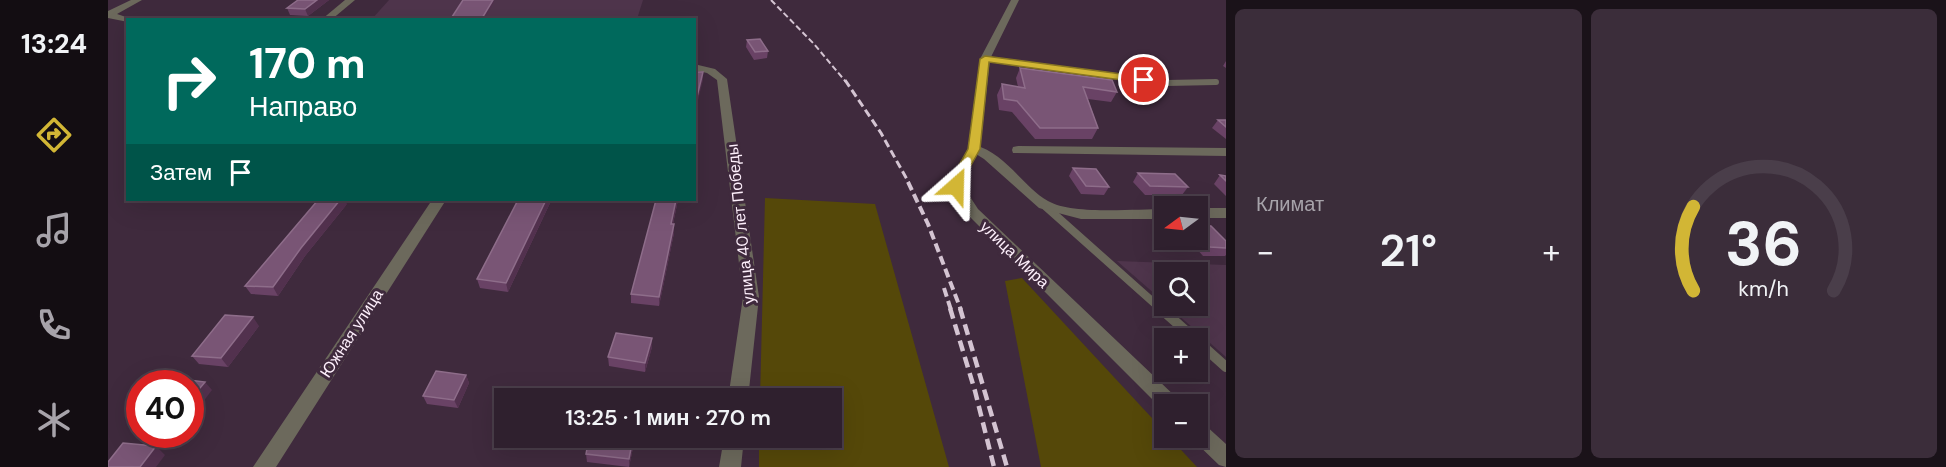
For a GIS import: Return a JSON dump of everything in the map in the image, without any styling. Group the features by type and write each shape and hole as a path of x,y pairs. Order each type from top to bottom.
{"street":[{"path":"108,15 138,0"},
{"path":"328,18 351,0"},
{"name":"улица Мира","path":"1015,0 985,59 974,149 956,186 972,212 1160,394"},
{"path":"108,15 126,19"},
{"name":"улица 40 лет Победы","path":"696,67 711,71 722,79 732,148 751,297 739,388"},
{"path":"974,149 989,156 1044,206 1081,214 1154,214"},
{"path":"1018,150 1226,152"},
{"name":"Южная улица","path":"264,467 438,201"},
{"path":"1208,213 1226,213"},
{"path":"1208,441 1226,458"},
{"path":"730,467 733,448"}],"lane":[{"path":"985,59 1167,83 1216,82"},
{"path":"1044,206 1182,328"},
{"path":"1208,351 1226,367"}],"shaded area":[{"path":"389,0 643,0 637,18 373,18"},
{"path":"765,198 875,204 949,467 759,467 759,448 842,448 842,388 760,388"},
{"path":"1117,261 1154,262 1154,293"},
{"path":"1208,264 1226,265 1226,357 1208,341 1208,328 1193,328 1179,316 1208,316"},
{"path":"1022,278 1154,420 1154,448 1179,448 1197,467 1041,467 1005,281"}],"building":[{"path":"298,0 317,0 305,9 287,8"},
{"path":"463,0 493,0 482,18 451,18"},
{"path":"760,39 768,51 755,52 747,40"},
{"path":"1020,68 1112,80 1117,92 1083,87 1098,128 1040,128 1017,101 1004,99 1002,84 1025,88"},
{"path":"696,72 703,72 696,101"},
{"path":"1218,120 1226,120 1226,127"},
{"path":"1073,168 1096,169 1109,187 1086,186"},
{"path":"1138,173 1175,174 1188,187 1150,186"},
{"path":"317,201 339,201 273,287 245,286"},
{"path":"517,201 546,201 506,283 477,279"},
{"path":"656,201 676,201 671,224 674,224 659,297 631,294"},
{"path":"1208,226 1226,241 1226,248 1210,247"},
{"path":"225,315 253,317 221,358 192,356"},
{"path":"616,333 652,338 645,363 608,357"},
{"path":"436,371 466,375 454,400 423,396"},
{"path":"123,443 126,443 126,448 154,448 140,467 108,467 108,462"},
{"path":"587,448 631,448 629,459 586,454"}],"railway":[{"path":"771,0 814,44 846,82"},
{"path":"845,80 881,133 909,183"},
{"path":"908,182 928,224 961,310"},
{"path":"944,288 951,310"},
{"path":"950,308 975,391 994,467"},
{"path":"960,308 1007,467"}],"route":[{"path":"956,186 974,149 985,59 1144,80"}]}
